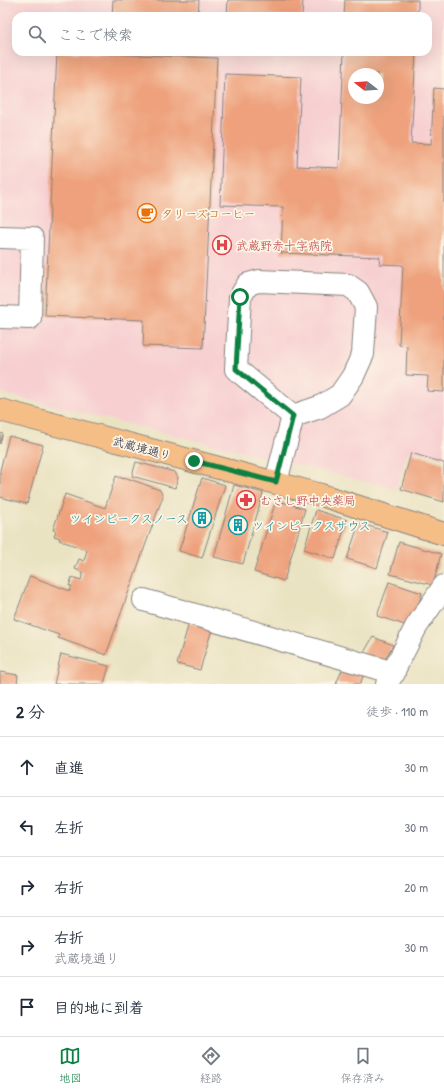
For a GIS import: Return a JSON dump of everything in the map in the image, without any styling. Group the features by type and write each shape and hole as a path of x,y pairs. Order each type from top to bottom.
{"main road":[{"name":"武蔵境通り","path":"0,410 276,482 444,534"}],"street":[{"path":"0,237 32,238 30,318 0,317"},
{"path":"259,281 348,285 358,292 366,307 363,354 353,376 340,395 320,406 293,416 236,369 240,297 248,284 259,281"},
{"path":"276,482 293,416"},
{"path":"144,600 391,678 416,627 444,586"}],"shaded area":[{"name":"武蔵野赤十字病院","path":"0,0 444,0 444,457 408,451 396,489 0,393"}],"building":[{"path":"113,0 199,0 198,12 112,12"},
{"path":"228,0 303,0 302,12 227,12"},
{"path":"345,0 418,0 418,12 344,12"},
{"path":"57,56 164,56 217,58 203,348 143,346 144,320 45,316"},
{"path":"344,56 416,56 411,143 431,144 434,88 444,89 444,392 427,391 428,376 406,375 407,346 399,345 403,265 379,264 380,257 281,253 283,207 220,205 225,74 301,77 297,166 339,168"},
{"path":"0,433 3,434 0,444"},
{"path":"9,436 43,445 27,504 0,497 0,470"},
{"path":"411,453 444,463 444,502 401,489"},
{"path":"136,462 175,472 178,478 175,488 132,476"},
{"path":"116,476 124,479 124,477 160,490 163,496 106,655 58,638 59,635 14,619 30,576 70,591 72,586 69,586 72,577 81,580 83,572 75,569 79,559 84,561 87,550 59,540 60,538 54,536 56,531 53,530 65,494 105,508"},
{"name":"ツインピークスノース","path":"202,478 225,485 202,558 179,551"},
{"name":"ツインピークスサウス","path":"234,485 263,493 243,564 214,557"},
{"path":"276,500 305,509 284,581 254,572"},
{"path":"316,510 347,520 335,559 304,549"},
{"path":"359,523 388,532 377,568 347,559"},
{"path":"399,542 441,554 433,585 390,574"},
{"path":"389,582 422,593 411,627 377,616"},
{"path":"189,623 212,629 200,670 177,664"},
{"path":"373,637 393,645 383,663 363,654"},
{"path":"61,654 109,666 104,684 54,684"},
{"path":"343,668 365,672 360,684 336,684"},
{"path":"0,672 18,675 17,684 0,684"}],"place":[{"name":"タリーズコーヒー","path":"147,213"},
{"name":"武蔵野赤十字病院","path":"222,245"},
{"name":"むさし野中央薬局","path":"246,500"},
{"name":"ツインピークスノース","path":"202,518"},
{"name":"ツインピークスサウス","path":"238,525"}],"route":[{"path":"194,461 276,482 293,416 236,369 240,297"}]}
